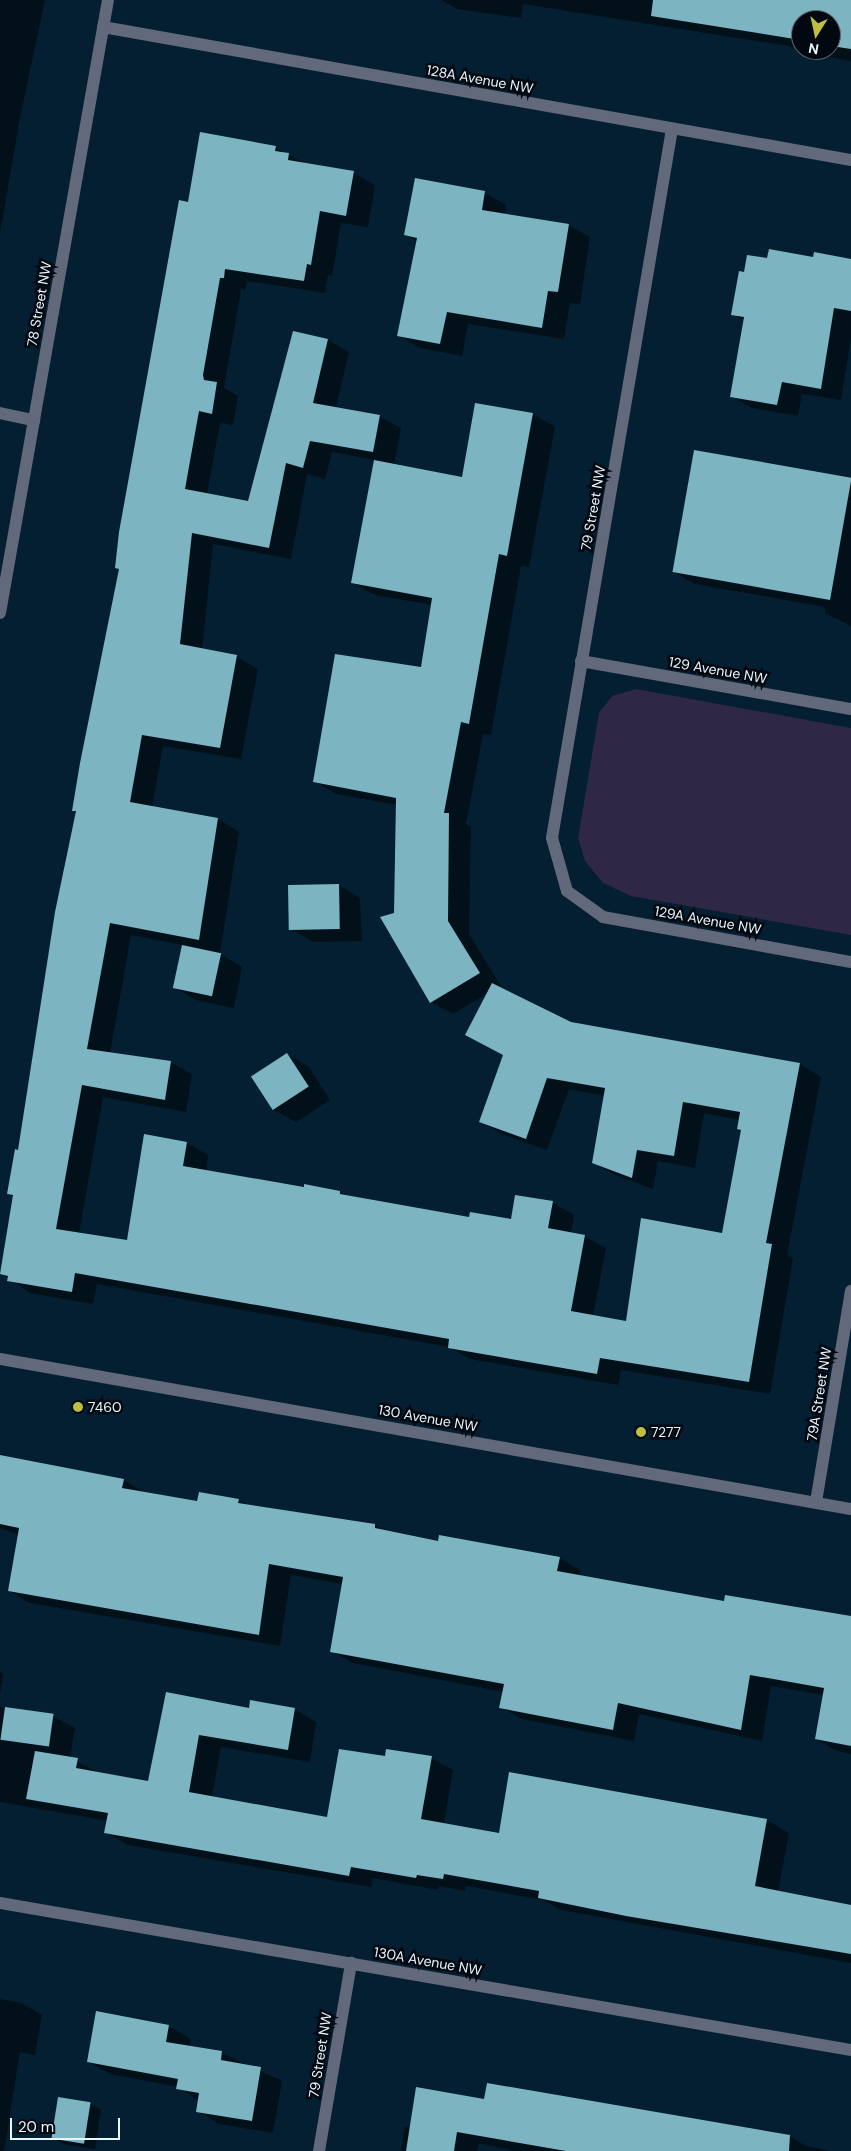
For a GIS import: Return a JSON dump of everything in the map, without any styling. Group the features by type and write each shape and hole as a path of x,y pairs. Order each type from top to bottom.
{"street":[{"name":"78 Street NW","path":"0,613 108,0"},
{"name":"128A Avenue NW","path":"103,27 851,160"},
{"name":"79 Street NW","path":"567,891 552,838 580,661 628,402 672,129"},
{"path":"0,414 34,420"},
{"name":"129 Avenue NW","path":"580,661 851,709"},
{"name":"129A Avenue NW","path":"567,891 603,917 851,962"},
{"name":"79A Street NW","path":"816,1502 851,1291"},
{"name":"130 Avenue NW","path":"0,1359 851,1509"},
{"name":"130A Avenue NW","path":"0,1903 851,2050"},
{"name":"79 Street NW","path":"319,2151 350,1963"}],"shaded area":[{"path":"636,689 851,728 851,935 631,896 603,883 585,861 578,838 599,713 612,696"}],"building":[{"path":"653,0 851,0 851,49 841,48 841,10 791,10 791,38 651,16"},
{"path":"200,132 276,146 275,151 289,153 288,160 354,171 346,216 320,211 311,265 307,264 304,281 225,269 224,278 220,278 203,375 204,380 217,382 212,414 199,411 185,489 248,501 293,331 328,339 313,403 380,415 373,452 310,441 303,468 286,463 269,548 192,533 180,644 237,655 220,748 142,735 130,802 218,818 199,940 110,923 87,1049 171,1061 165,1100 82,1085 56,1229 127,1240 144,1134 187,1142 183,1166 304,1187 304,1184 340,1191 340,1194 469,1217 470,1212 511,1219 515,1195 553,1201 548,1228 585,1235 571,1311 626,1321 641,1218 722,1233 741,1130 737,1129 740,1112 683,1102 674,1156 637,1150 632,1178 592,1163 605,1088 547,1078 526,1139 479,1122 503,1055 465,1035 492,983 571,1022 800,1063 766,1243 772,1244 749,1382 600,1358 597,1374 448,1348 449,1339 75,1273 72,1292 7,1281 8,1276 0,1274 13,1195 7,1194 15,1149 18,1150 55,912 76,811 72,811 80,763 119,569 115,568 119,532 179,200 188,202"},
{"path":"415,178 485,191 482,210 569,224 558,292 548,291 542,328 447,312 440,344 397,336 417,238 404,235"},
{"path":"769,249 813,257 814,252 851,259 851,311 834,308 821,389 782,382 777,405 730,397 744,317 731,315 739,271 744,272 747,255 767,258"},
{"path":"475,403 533,413 507,556 499,554 469,724 461,722 444,813 449,813 448,921 480,973 430,1003 380,917 394,913 396,798 313,782 335,654 421,667 432,598 351,583 374,460 462,477"},
{"path":"694,450 851,478 830,600 672,572"},
{"path":"339,884 340,929 289,930 288,885"},
{"path":"182,945 221,953 212,996 173,988"},
{"path":"287,1053 309,1087 273,1110 251,1076"},
{"path":"0,1455 124,1479 122,1488 197,1501 199,1492 239,1499 238,1503 375,1524 375,1528 438,1541 439,1535 560,1557 557,1571 724,1601 725,1595 851,1616 851,1746 815,1739 824,1688 750,1675 741,1730 618,1703 613,1730 499,1708 504,1684 330,1652 343,1577 269,1564 259,1635 8,1591 19,1528 0,1524"},
{"path":"166,1692 249,1708 250,1700 295,1708 288,1750 199,1735 189,1792 327,1817 339,1749 385,1756 386,1749 432,1756 421,1819 499,1833 509,1772 767,1819 755,1886 851,1905 851,1954 626,1916 538,1898 539,1891 444,1874 443,1879 417,1875 416,1878 351,1867 349,1876 104,1833 108,1813 26,1799 35,1751 78,1758 76,1768 148,1781"},
{"path":"5,1707 54,1714 49,1746 0,1740"},
{"path":"96,2011 169,2025 166,2042 222,2051 221,2060 261,2067 252,2121 196,2112 199,2093 176,2089 178,2079 87,2062"},
{"path":"487,2083 790,2135 789,2151 566,2151 457,2132 454,2151 406,2151 416,2087 484,2099"},
{"path":"58,2097 91,2102 84,2144 51,2138"}],"place":[{"name":"7460","path":"78,1407"},
{"name":"7277","path":"641,1432"}]}
